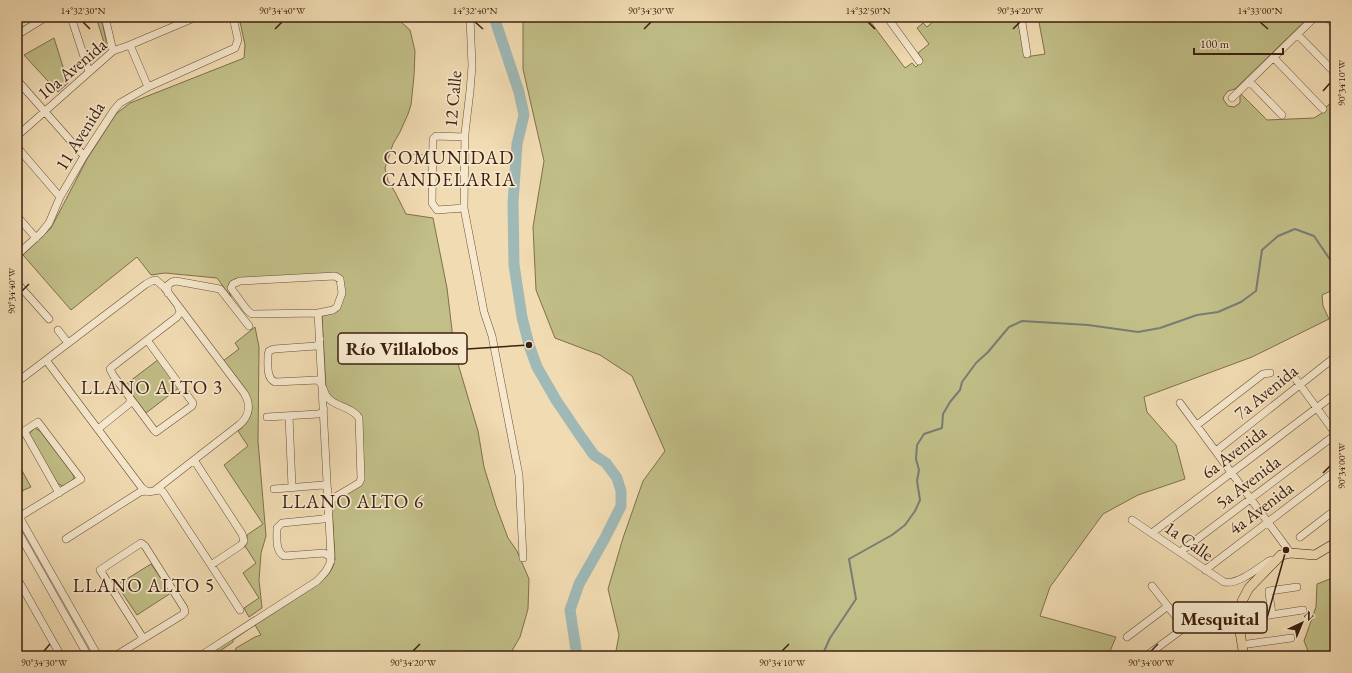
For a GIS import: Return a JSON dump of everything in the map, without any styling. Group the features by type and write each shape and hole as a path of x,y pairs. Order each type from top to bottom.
{"main road":[{"path":"1250,656 1240,608 1247,591 1281,556 1290,554 1315,555 1335,543"},
{"path":"1242,619 1244,656"}],"street":[{"path":"17,35 46,17"},
{"path":"71,17 89,72"},
{"path":"106,17 113,51"},
{"name":"10a Avenida","path":"17,136 113,51 196,17"},
{"name":"11 Avenida","path":"17,255 36,238 49,223 60,197 84,156 117,106 130,96 148,87 233,50 238,43 233,17"},
{"name":"12 Calle","path":"470,17 472,66 465,137 464,208 484,312 494,349 519,475 523,558"},
{"path":"887,17 919,60"},
{"path":"1021,17 1027,54"},
{"path":"1232,98 1315,17"},
{"path":"1327,17 1335,26"},
{"path":"1298,35 1335,73"},
{"path":"130,45 148,87"},
{"path":"1274,58 1323,109"},
{"path":"17,80 84,156"},
{"path":"1249,81 1282,115"},
{"path":"464,208 438,210 433,207 432,203 433,138 465,137"},
{"path":"17,147 60,197"},
{"path":"412,158 433,158"},
{"path":"17,216 36,238"},
{"path":"332,276 339,277 341,280 342,293 337,307 333,310 318,313 252,314 247,310 232,290 232,286 234,282 240,281 332,276"},
{"path":"17,382 143,286 154,280 164,279 220,288 249,326"},
{"path":"66,539 140,492 151,492 154,490 243,422 248,414 249,404 244,393 168,293 159,282 154,280"},
{"path":"168,293 168,285 176,281"},
{"path":"17,283 49,319"},
{"path":"147,340 193,403 192,406 156,432 110,369 147,340 177,317 180,312 178,306"},
{"path":"200,656 317,581 328,569 331,561 318,313"},
{"path":"58,330 68,343"},
{"path":"320,339 319,344 316,346 274,349 269,351 269,376 272,381 275,382 320,381 322,388 329,399 354,412 358,416 361,478 359,483 332,500 328,516 324,519 282,522 277,528 278,550 283,556 324,553 329,556 331,561"},
{"name":"7a Avenida","path":"1216,451 1335,357"},
{"path":"46,360 146,491"},
{"path":"1197,425 1263,374 1270,374"},
{"path":"1292,374 1298,385 1335,434"},
{"name":"6a Avenida","path":"1152,533 1335,394"},
{"path":"98,428 129,404 130,398"},
{"path":"1180,403 1288,548 1290,554"},
{"path":"267,417 318,414 324,409"},
{"path":"289,416 292,487"},
{"path":"59,493 24,431 38,422 80,479 59,493 18,515 98,656"},
{"name":"5a Avenida","path":"1180,552 1335,434"},
{"path":"194,460 244,539 241,545 211,565"},
{"name":"4a Avenida","path":"1205,570 1335,471"},
{"path":"274,489 323,485 327,487 328,490"},
{"path":"154,490 162,491 240,610"},
{"path":"1300,537 1335,510"},
{"name":"1a Calle","path":"1132,520 1221,581 1230,583 1239,580 1271,560 1275,561"},
{"path":"17,530 88,656"},
{"path":"115,656 182,614 185,610 145,546 141,543 100,570 143,638"},
{"path":"17,578 20,586 61,656"},
{"path":"17,595 20,586"},
{"path":"1152,586 1184,628"},
{"path":"1272,614 1270,591 1297,587"},
{"path":"1127,637 1168,606"},
{"path":"1146,656 1204,614 1240,608"},
{"path":"1242,619 1303,610"},
{"path":"1248,644 1291,638"}],"shaded area":[{"path":"96,17 101,17 106,40 106,49"},
{"path":"239,17 398,17 400,21 410,30 415,51 411,105 400,132 393,144 385,168 388,181 406,214 433,218 447,288 452,330 452,346 478,431 484,467 508,538 517,551 529,579 528,609 520,637 510,654 536,654 537,656 234,656 236,648 261,635 255,625 220,651 219,656 205,656 318,584 327,576 333,567 335,559 332,507 337,500 360,485 361,414 333,399 326,389 322,316 332,313 344,295 333,274 235,279 230,282 228,287 231,297 217,278 165,273 151,275 137,257 71,310 23,255 51,228 87,159 116,114 130,103 244,58 245,45"},
{"path":"523,17 867,17 905,68 912,63 916,67 923,61 918,53 929,44 917,28 923,23 927,27 935,20 933,17 1017,17 1025,57 1045,54 1038,17 1301,17 1305,21 1235,89 1228,91 1223,99 1228,106 1234,107 1240,103 1241,94 1267,120 1314,118 1327,110 1325,108 1335,99 1335,289 1322,295 1323,306 1329,319 1252,357 1144,397 1147,412 1176,445 1185,479 1138,495 1103,514 1050,587 1040,616 1116,637 1108,656 615,656 619,635 608,589 623,538 643,481 665,451 632,376 600,355 555,338 536,290 533,227 544,161 523,69"},
{"path":"54,38 68,83 58,92 24,55"},
{"path":"255,327 259,347 258,441 266,536 261,553 259,580 262,608 249,617 244,608 259,598 243,573 256,563 245,546 247,535 263,524 224,465 248,446 238,431 247,422 251,413 251,404 243,386 223,361 239,349 235,343"},
{"path":"159,359 180,387 146,413 125,385"},
{"path":"35,428 40,431 74,477 73,480 63,486 58,484 29,434"},
{"path":"20,467 31,487 17,493 17,469"},
{"path":"151,564 171,593 137,615 117,585"},
{"path":"1335,577 1335,656 1310,656 1304,641 1316,607 1317,584"}],"waterway":[{"path":"494,17 519,92 524,115 517,144 513,203 514,265 522,317 529,345 537,367 556,400 594,455 606,463 617,478 621,491 621,506 579,584 570,610 577,656"},
{"path":"822,656 830,638 856,599 849,559 892,535 905,525 915,511 920,500 917,481 919,470 916,459 917,445 924,434 942,428 943,414 950,402 960,390 962,382 976,363 988,352 1009,327 1022,321 1088,325 1138,332 1160,328 1197,315 1218,312 1241,302 1256,291 1262,250 1278,236 1295,229 1314,236 1331,261 1335,262"}],"place":[{"name":"Río Villalobos","path":"529,345"},
{"name":"Mesquital","path":"1286,550"}],"district":[{"name":"COMUNIDAD CANDELARIA","path":"449,168"},
{"name":"LLANO ALTO 3","path":"152,387"},
{"name":"LLANO ALTO 6","path":"353,501"},
{"name":"LLANO ALTO 5","path":"144,585"}]}
